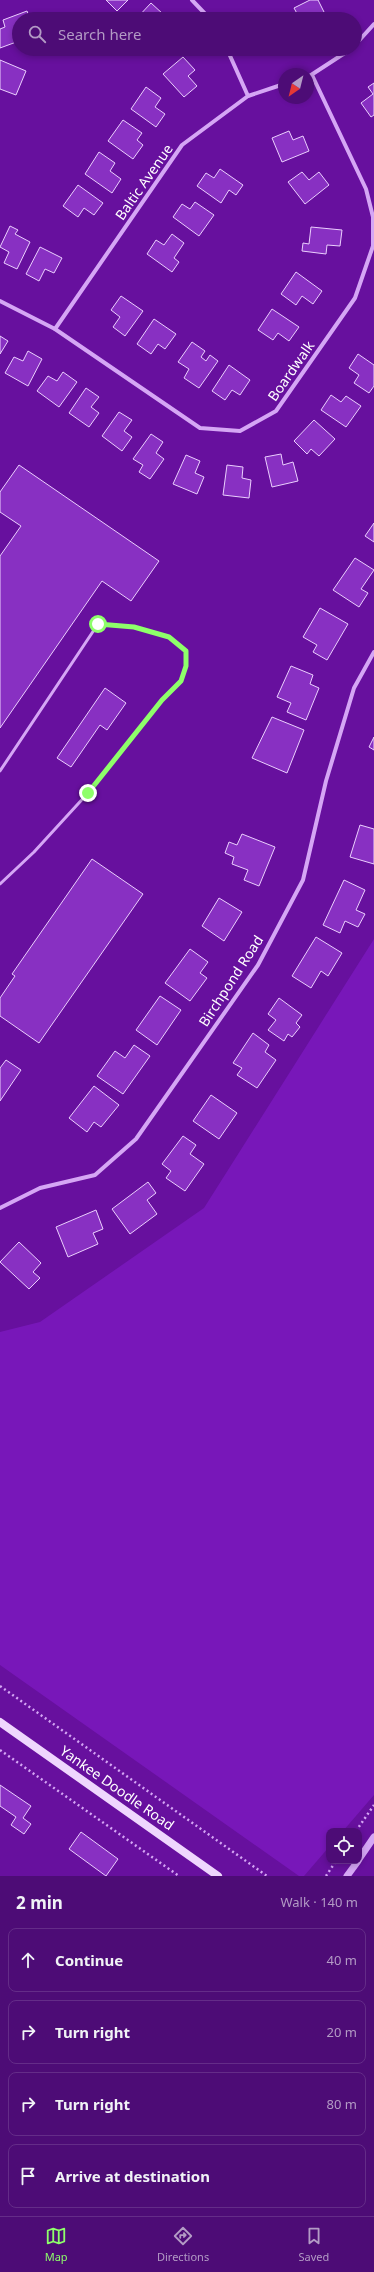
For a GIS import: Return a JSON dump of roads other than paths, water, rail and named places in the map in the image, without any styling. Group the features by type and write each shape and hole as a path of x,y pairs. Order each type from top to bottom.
{"main road":[{"name":"Yankee Doodle Road","path":"0,1722 218,1876"}],"street":[{"path":"192,0 203,12"},
{"path":"362,37 374,24"},
{"path":"230,56 248,96"},
{"path":"314,73 340,56"},
{"name":"Boardwalk","path":"0,301 55,329 200,428 240,431 276,411 355,298 373,246 373,217 366,189 314,84"},
{"name":"Baltic Avenue","path":"55,329 182,145 248,96 278,86"},
{"name":"Birchpond Road","path":"0,1208 40,1188 95,1175 136,1139 258,965 302,880 326,781 354,688 374,652"},
{"path":"362,1854 374,1838"},
{"path":"347,1876 355,1864"}],"lane":[{"path":"0,771 98,624 134,627 169,637 186,651 186,666 181,681 162,700 88,793 34,852 0,884"}]}
